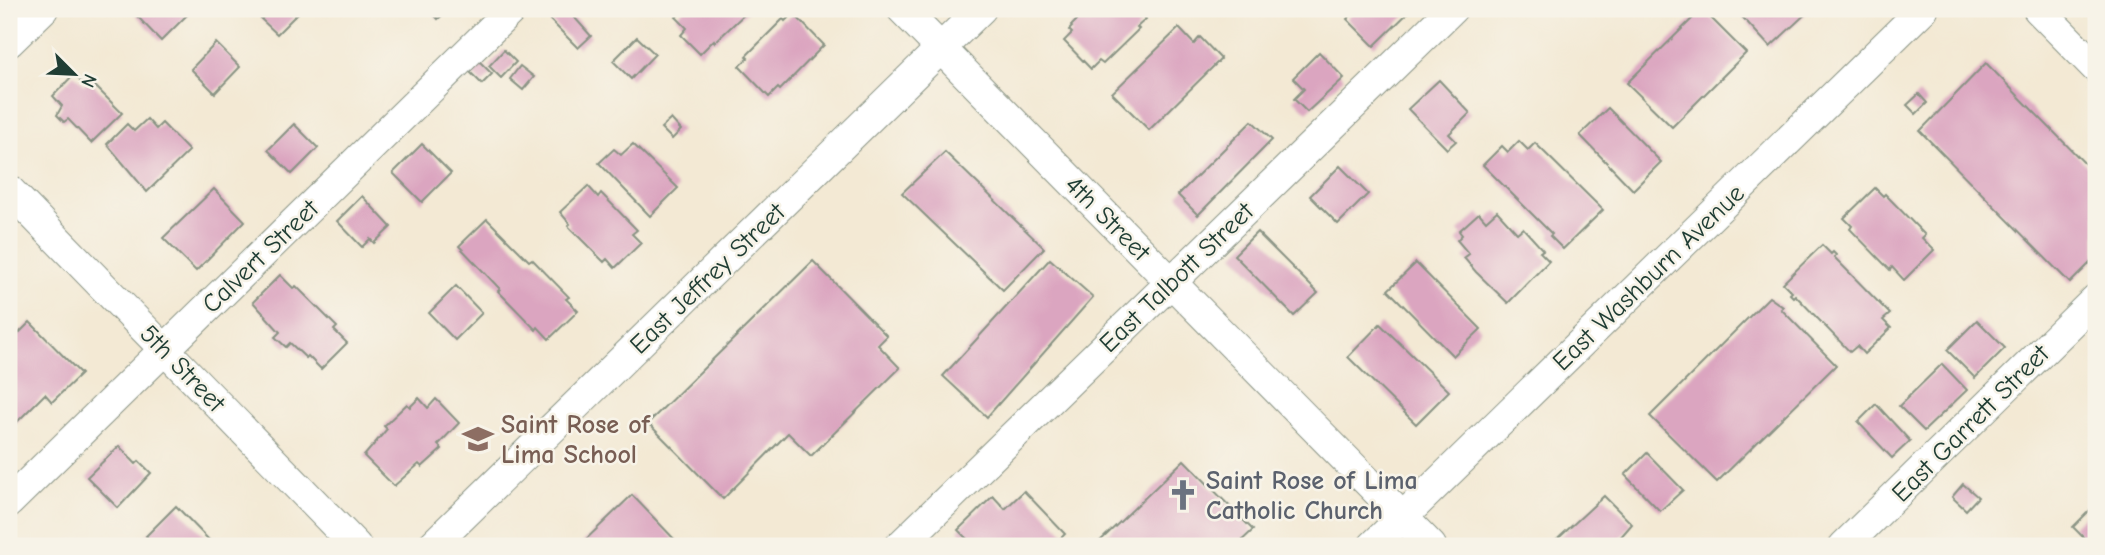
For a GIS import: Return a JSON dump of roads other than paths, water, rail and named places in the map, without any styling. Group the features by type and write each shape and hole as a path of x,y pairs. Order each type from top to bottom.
{"street":[{"path":"9,42 43,9"},
{"name":"Calvert Street","path":"9,502 512,9"},
{"name":"4th Street","path":"902,9 1432,546"},
{"name":"East Jeffrey Street","path":"432,546 981,9"},
{"name":"East Talbott Street","path":"900,546 1452,9"},
{"name":"East Washburn Avenue","path":"1373,546 1923,9"},
{"path":"2038,9 2096,68"},
{"name":"5th Street","path":"9,190 356,546"},
{"name":"East Garrett Street","path":"1844,546 2096,299"}],"place":[{"name":"Saint Rose of Lima School","path":"478,439"},
{"name":"Saint Rose of Lima Catholic Church","path":"1183,495"}]}
